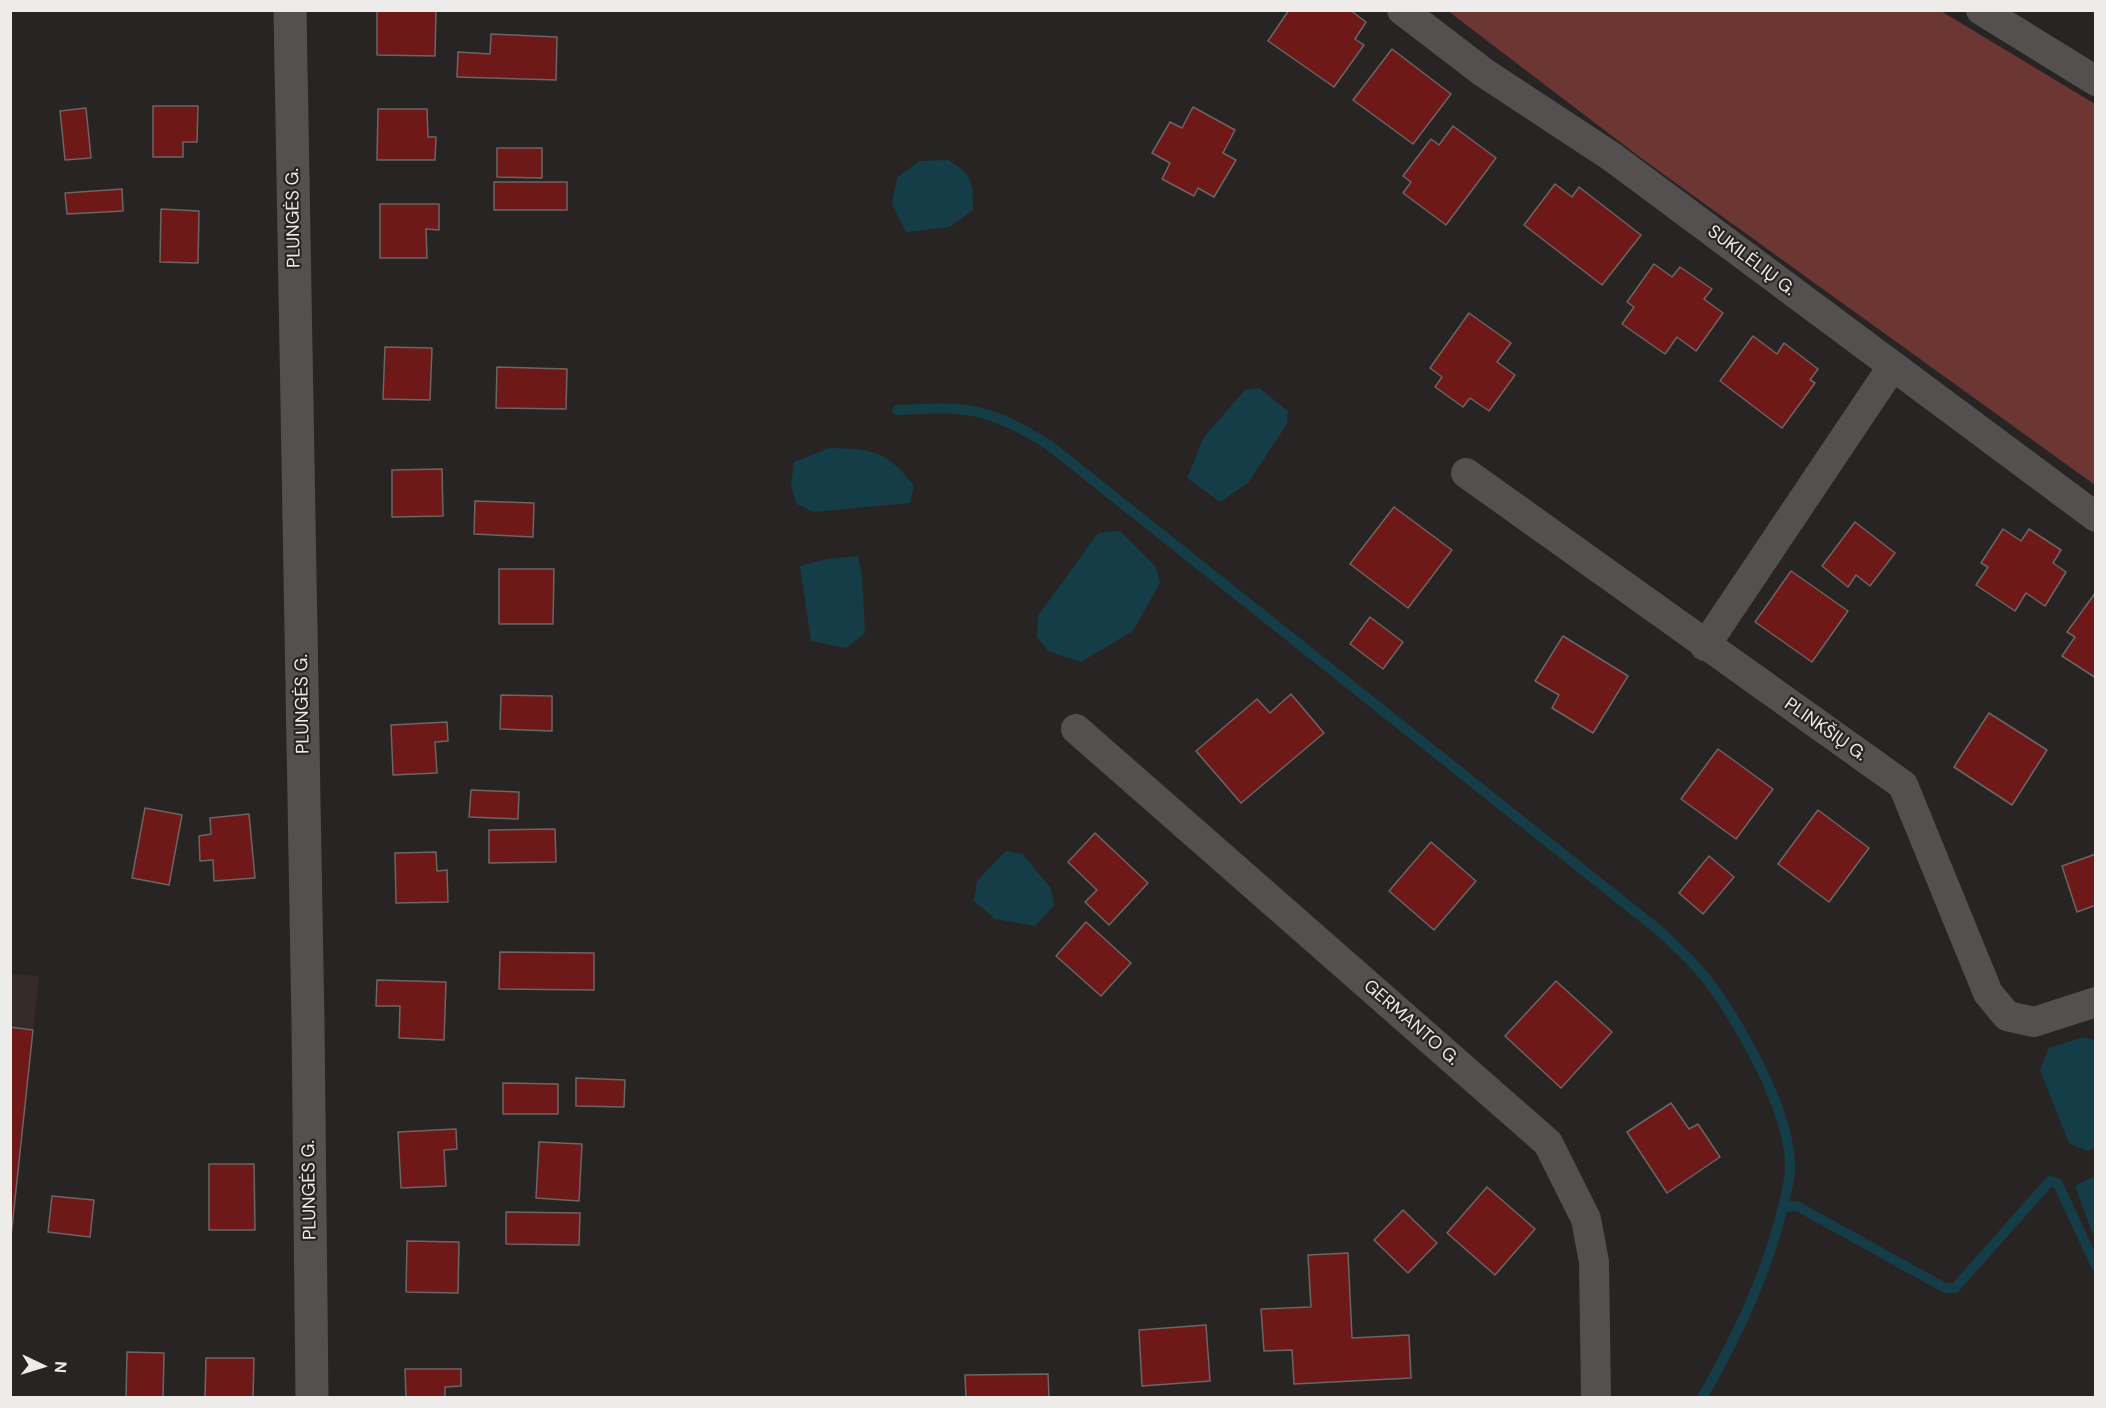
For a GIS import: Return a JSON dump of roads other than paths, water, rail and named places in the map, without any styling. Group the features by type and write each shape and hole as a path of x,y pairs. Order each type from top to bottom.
{"main road":[{"name":"PLUNGĖS G.","path":"290,10 308,1024 312,1398"}],"street":[{"name":"SUKILĖLIŲ G.","path":"1402,10 1483,72 1612,157 2096,517"},
{"path":"1981,10 2096,81"},
{"path":"1705,646 1892,367"},
{"name":"PLINKŠIŲ G.","path":"1466,473 1705,646 1903,785 1988,993 2007,1016 2034,1022 2096,1002"},
{"name":"GERMANTO G.","path":"1076,729 1548,1143 1586,1219 1593,1262 1596,1398"}],"water":[{"path":"948,160 962,170 970,180 973,210 950,227 906,232 892,204 897,178 919,161"},
{"path":"1259,388 1288,411 1287,424 1248,483 1220,502 1187,478 1204,437 1245,390"},
{"path":"829,448 857,449 886,458 914,486 910,503 813,512 797,504 791,487 794,462"},
{"path":"1120,531 1156,567 1160,583 1133,631 1081,662 1048,651 1037,637 1038,616 1098,533"},
{"path":"858,556 862,576 865,633 846,648 811,641 800,566 827,559"},
{"path":"1006,851 1022,854 1051,888 1054,906 1035,926 995,919 974,901 977,881"},
{"path":"2083,1037 2096,1041 2095,1147 2087,1151 2069,1143 2040,1070 2049,1048"},
{"path":"2095,1176 2095,1240 2075,1186"}],"waterway":[{"path":"897,410 942,408 976,412 1009,423 1049,445 1661,932 1700,971 1730,1012 1772,1093 1782,1121 1790,1170 1778,1227 1761,1278 1739,1327 1702,1398"},
{"path":"1783,1207 1797,1206 1945,1288 1955,1288 2050,1181 2058,1184 2096,1266"}]}
